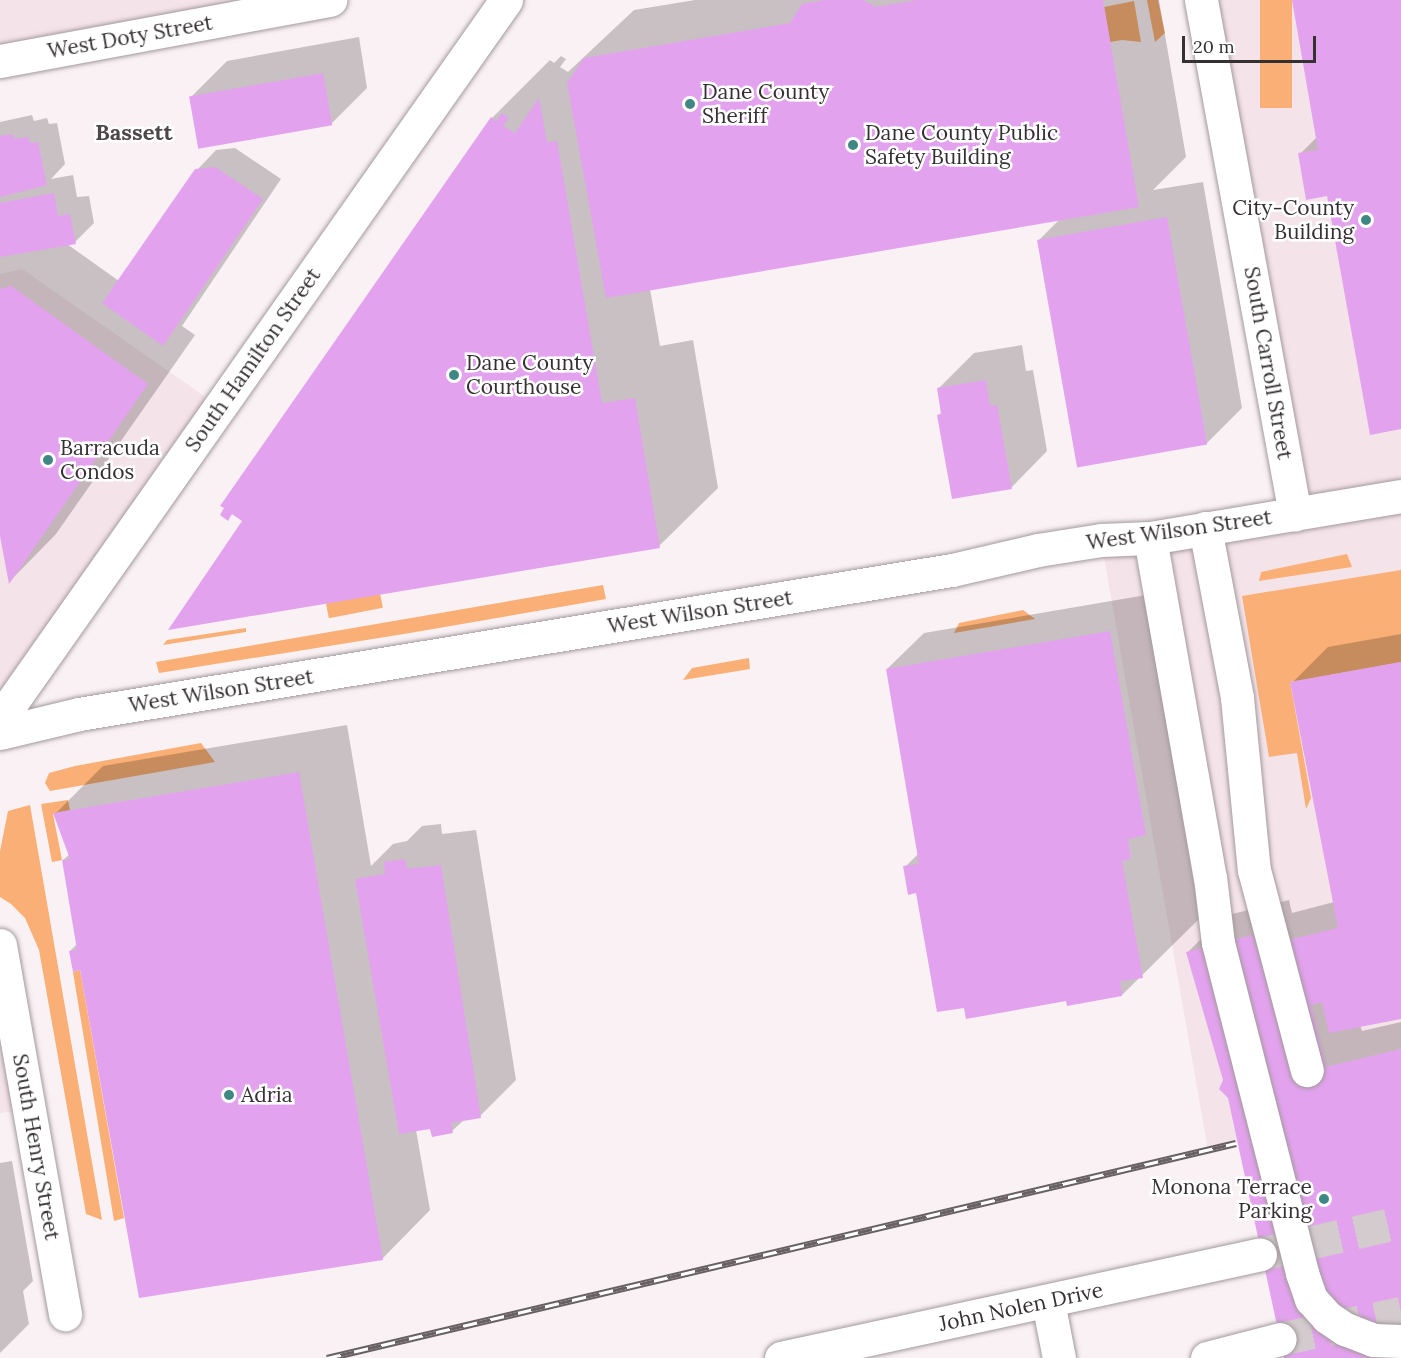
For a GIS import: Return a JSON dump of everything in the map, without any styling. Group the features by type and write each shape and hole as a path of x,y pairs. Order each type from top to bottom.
{"street":[{"name":"West Doty Street","path":"0,61 330,0"},
{"name":"South Hamilton Street","path":"0,719 506,0"},
{"name":"South Carroll Street","path":"1201,0 1295,514"},
{"name":"West Wilson Street","path":"0,733 79,714 952,570 1038,550 1101,540 1149,538 1401,496"},
{"path":"1205,528 1237,698 1254,870 1307,1070"},
{"path":"1149,538 1208,866 1218,943 1296,1253 1311,1299 1326,1317 1359,1336 1395,1347"},
{"name":"South Henry Street","path":"0,945 65,1314"},
{"name":"John Nolen Drive","path":"782,1358 1048,1302 1260,1254"},
{"path":"1048,1302 1059,1358"},
{"path":"1208,1358 1280,1340"}],"shaded area":[{"path":"0,0 330,0 0,61"},
{"path":"1147,0 1158,0 1165,33 1155,42"},
{"path":"1201,0 1401,0 1401,1049 1326,1067 1236,1143 1208,1150 1101,540 1295,514"},
{"path":"1260,0 1292,0 1292,108 1260,108"},
{"path":"1134,1 1141,42 1122,40 1110,42 1104,7"},
{"path":"22,269 220,407 0,719 0,274"},
{"path":"1347,554 1352,567 1259,581 1261,572"},
{"path":"1401,570 1401,662 1290,682 1311,798 1306,809 1297,753 1269,757 1242,596"},
{"path":"603,585 606,599 404,634 159,673 156,662"},
{"path":"380,593 383,608 329,618 326,603"},
{"path":"1023,610 1035,619 954,633 959,623"},
{"path":"246,628 246,632 163,645 167,640"},
{"path":"749,658 750,669 683,680 692,668"},
{"path":"201,743 215,762 50,791 45,783 49,773 75,766"},
{"path":"68,800 70,810 53,814 62,860 52,862 41,804"},
{"path":"30,805 102,1220 86,1214 39,950 25,918 0,897 0,851 8,811"},
{"path":"0,945 30,1109 0,1113"},
{"path":"80,970 124,1218 114,1221 73,972"}],"building":[{"name":"Dane County Public Safety Building","path":"825,0 863,0 876,7 918,0 1103,0 1139,207 606,298 567,83 584,58 790,23 802,4"},
{"name":"City-County Building","path":"1292,0 1401,0 1401,429 1370,435 1327,196 1306,200 1298,153 1318,150"},
{"path":"323,73 332,125 198,149 189,97"},
{"name":"Dane County Courthouse","path":"539,98 547,142 557,141 602,403 635,398 660,548 168,630 242,521 232,514 228,521 220,515 224,508 220,506 491,117 496,121 502,113 509,118 503,126 515,133"},
{"path":"13,134 14,139 28,137 30,143 38,142 47,185 0,197 0,136"},
{"path":"215,167 263,199 163,346 102,303 195,169"},
{"path":"54,193 58,216 70,214 76,244 0,257 0,203"},
{"path":"1167,217 1207,444 1077,467 1037,240"},
{"name":"Barracuda Condos","path":"11,286 148,384 9,584 0,536 0,289"},
{"path":"986,380 990,406 997,405 1012,489 952,499 937,415 941,414 937,388"},
{"path":"1110,631 1146,835 1128,839 1131,859 1122,861 1143,978 1120,981 1122,996 1067,1006 1066,1001 966,1019 964,1008 937,1012 916,893 908,895 903,866 919,864 886,669"},
{"name":"Monona Terrace Parking","path":"1401,662 1401,1019 1329,1033 1322,1002 1311,1005 1326,1067 1401,1049 1401,1358 1284,1358 1228,1098 1219,1089 1223,1080 1186,952 1253,935 1256,948 1338,928 1290,682"},
{"name":"Adria","path":"299,772 383,1260 139,1298 80,970 73,972 69,951 77,950 62,860 70,859 53,813"},
{"path":"405,859 407,869 441,865 481,1118 451,1123 453,1133 432,1137 430,1129 399,1134 355,879 385,874 384,862"}],"tunnel":[{"path":"1260,1254 1401,1222"},
{"path":"1280,1339 1401,1313"}],"railway":[{"path":"327,1358 1236,1143"}],"place":[{"name":"Dane County Sheriff","path":"690,104"},
{"name":"Dane County Public Safety Building","path":"853,145"},
{"name":"City-County Building","path":"1366,220"},
{"name":"Dane County Courthouse","path":"454,375"},
{"name":"Barracuda Condos","path":"48,460"},
{"name":"Adria","path":"229,1095"},
{"name":"Monona Terrace Parking","path":"1324,1199"}],"district":[{"name":"Bassett","path":"134,133"}]}
